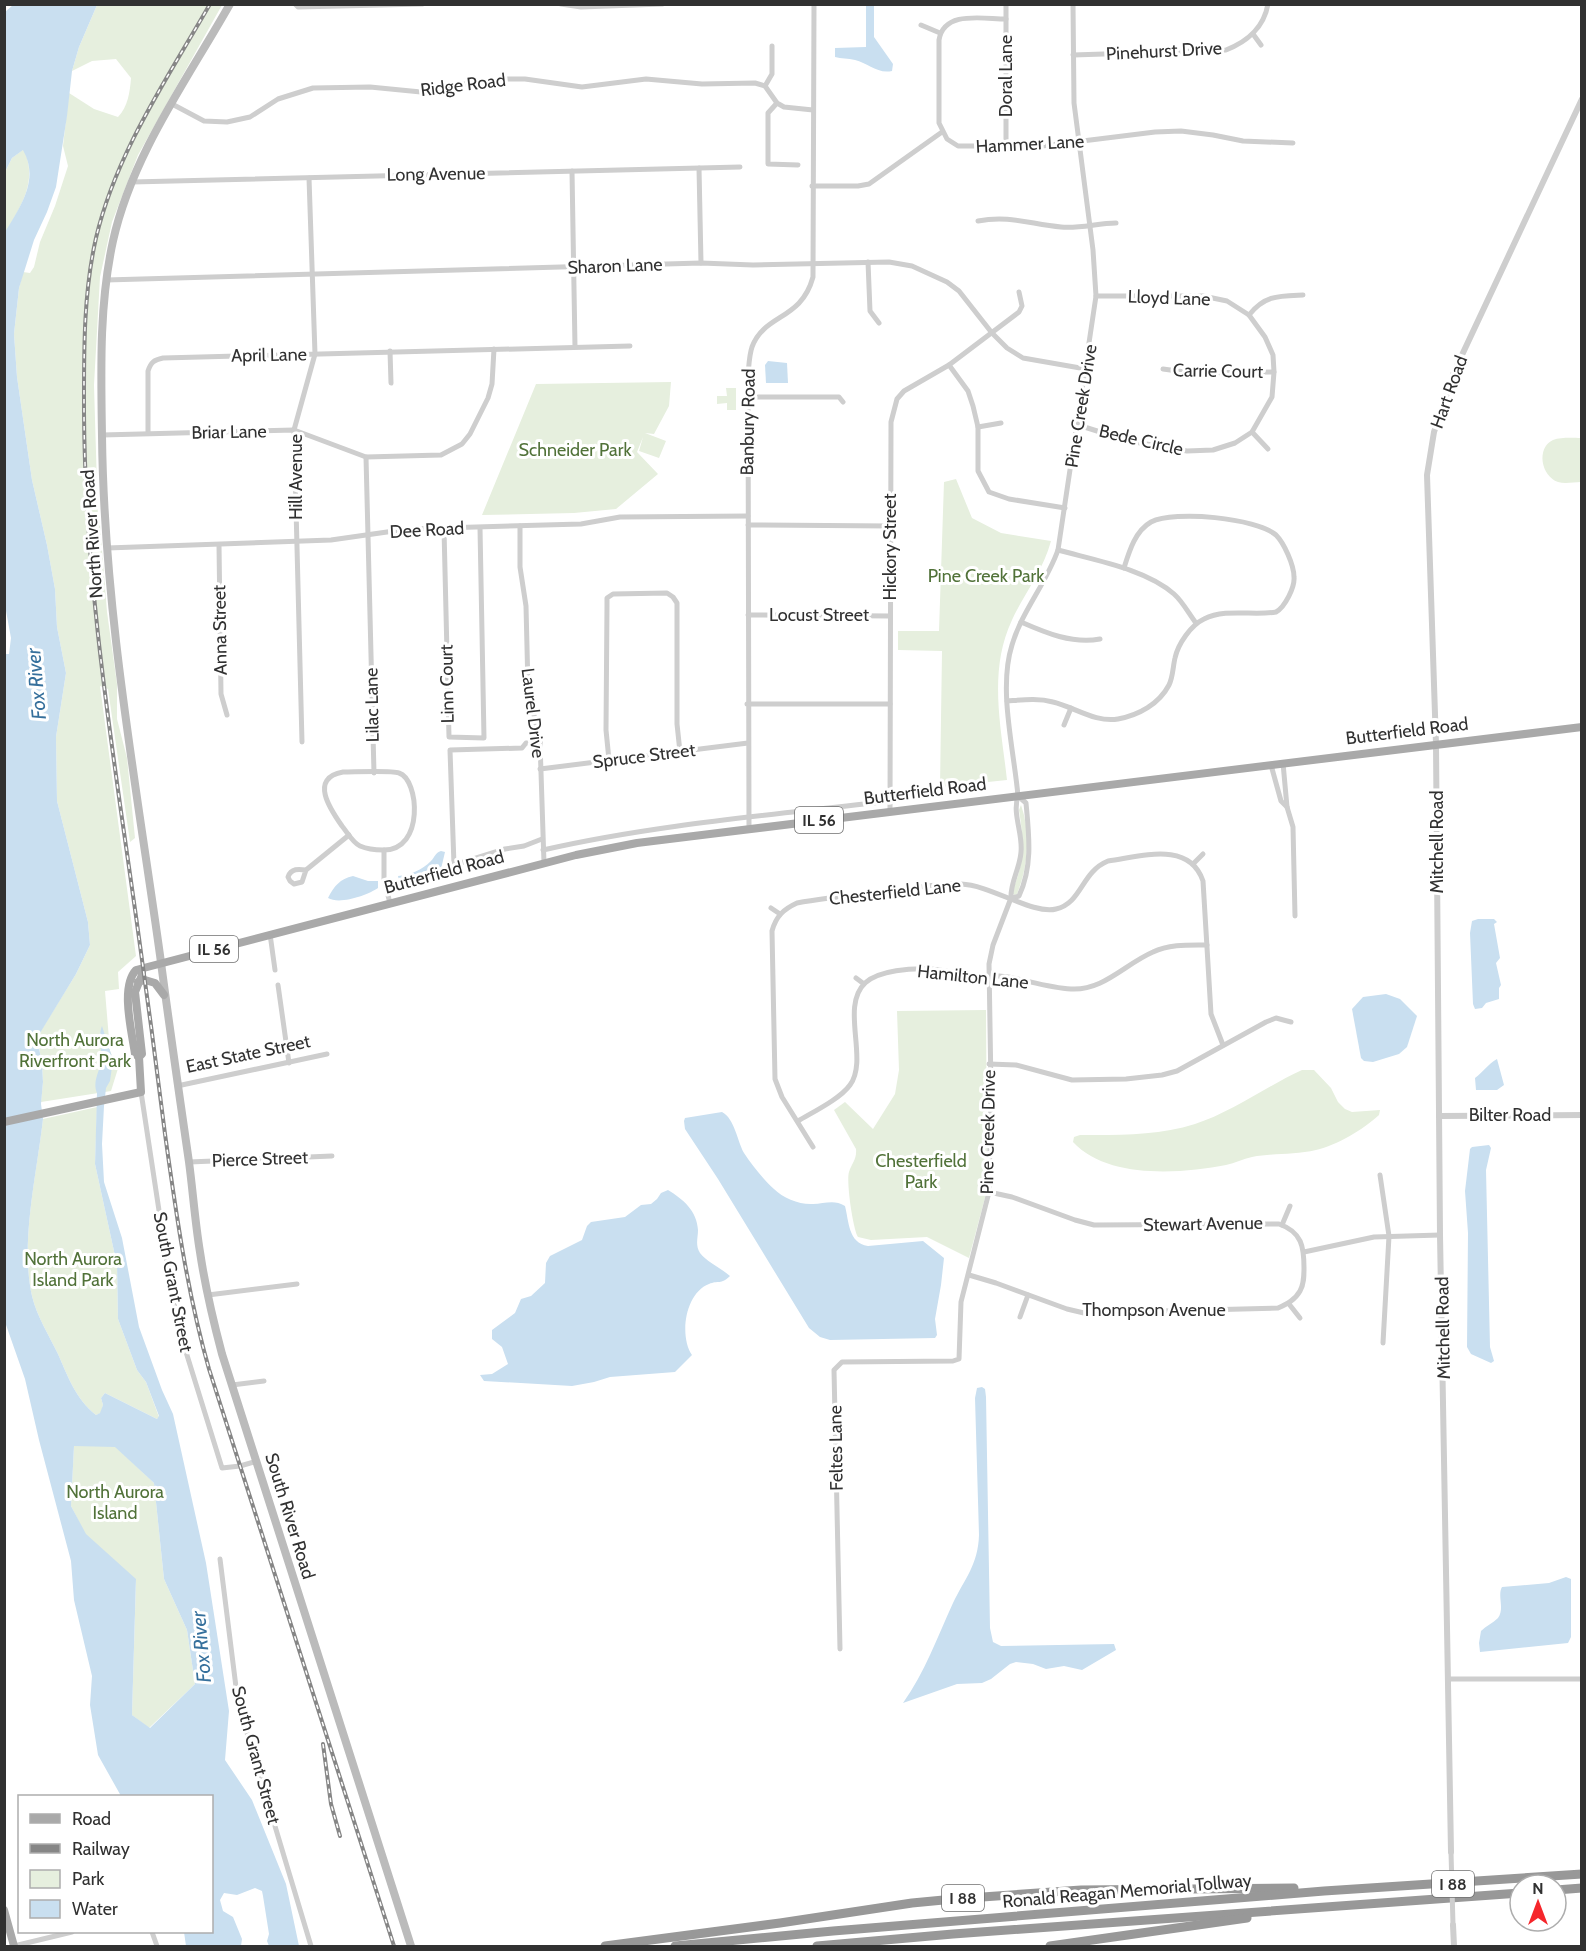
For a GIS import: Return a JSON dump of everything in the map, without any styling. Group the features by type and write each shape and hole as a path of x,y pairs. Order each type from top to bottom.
{"highway":[{"name":"Ronald Reagan Memorial Tollway","path":"675,1947 833,1931 1324,1891 1581,1875"},
{"name":"I 88","path":"604,1947 912,1903 989,1896 1081,1890 1305,1888 1324,1891"},
{"name":"Ronald Reagan Memorial Tollway","path":"817,1947 1508,1894"},
{"name":"I 88","path":"1050,1947 1247,1919 1260,1912"}],"main road":[{"name":"North River Road","path":"177,1086 118,652 107,548 102,435 102,338 106,280 116,227 132,182 172,104 230,4"},
{"name":"Butterfield Road","path":"142,970 161,963 544,863 637,843 1581,727"},
{"path":"4,1122 141,1092 139,1058 142,1054 135,992 142,970 136,970 132,974 128,990 135,1054 139,1058"},
{"path":"138,982 145,980 155,983 164,994"},
{"name":"South River Road","path":"177,1086 199,1250 222,1354 411,1947"},
{"path":"4,1910 14,1946"}],"street":[{"path":"295,4 298,7 422,4"},
{"path":"561,4 581,7 662,4"},
{"name":"Banbury Road","path":"749,829 747,396 750,354 755,340 770,324 786,315 802,301 809,290 813,263 814,4"},
{"name":"Doral Lane","path":"1006,4 1006,147"},
{"name":"Pine Creek Drive","path":"953,1361 959,1359 960,1312 989,1192 988,975 992,951 1011,898 1010,890 1021,856 1021,839 1015,806 1018,796 1007,701 1009,659 1021,622 1048,576 1058,550 1096,296 1074,103 1073,4"},
{"path":"1262,45 1253,34 1263,19 1268,4"},
{"path":"812,186 869,184 942,132 939,120 940,33 947,23 955,19 1006,19"},
{"path":"921,25 940,33"},
{"name":"Pinehurst Drive","path":"1073,55 1216,51 1236,46 1253,34"},
{"path":"772,46 772,74 765,86 777,103 791,109 813,110"},
{"name":"Ridge Road","path":"172,104 204,121 227,122 250,117 278,99 313,88 370,87 421,92 505,79 525,79 572,87 595,87 646,79 702,84 755,82 765,86"},
{"name":"Hart Road","path":"1435,709 1427,475 1434,432 1454,372 1581,99"},
{"path":"777,103 768,113 768,164 798,165"},
{"name":"Hammer Lane","path":"942,132 947,139 961,146 1006,147 1180,131 1243,141 1293,143"},
{"name":"Long Avenue","path":"132,182 740,167"},
{"path":"699,168 701,263"},
{"path":"572,171 575,347"},
{"name":"Hill Avenue","path":"302,742 294,430 315,354 309,178"},
{"path":"978,221 1003,218 1062,227 1116,223"},
{"path":"868,262 870,311 879,323"},
{"name":"Sharon Lane","path":"106,280 701,263 753,265 901,263 947,282 968,300 992,333 1007,348 1023,358 1086,369"},
{"name":"Hickory Street","path":"890,812 892,410 904,391 949,364 1019,312 1022,306 1019,292"},
{"path":"1268,449 1252,432 1272,397 1273,355 1265,337 1249,315 1257,304 1276,296 1303,295"},
{"name":"Lloyd Lane","path":"1096,296 1203,296 1227,301 1249,315"},
{"name":"April Lane","path":"148,434 148,371 150,364 163,357 630,346"},
{"name":"Briar Lane","path":"102,435 294,430 366,457 430,456 449,452 462,444 470,434 488,398 493,376 494,349"},
{"path":"390,351 391,383"},
{"path":"949,364 968,391 978,428 978,471 989,492 1009,499 1065,508"},
{"name":"Carrie Court","path":"1163,369 1192,373 1274,372"},
{"path":"747,396 831,397 839,398 843,402"},
{"path":"978,428 1001,423"},
{"name":"Bede Circle","path":"1078,425 1129,441 1187,452 1213,450 1234,443 1252,432"},
{"name":"Lilac Lane","path":"366,457 374,773"},
{"name":"Dee Road","path":"107,548 331,540 408,529 581,524 620,517 748,516"},
{"path":"1007,701 1032,699 1052,701 1097,717 1116,720 1138,714 1158,700 1170,683 1176,654 1196,623 1220,614 1276,612 1282,609 1294,577 1281,542 1276,536 1255,524 1239,519 1181,517 1160,520 1145,526 1129,550 1124,568"},
{"path":"748,525 890,526"},
{"name":"Laurel Drive","path":"520,526 520,567 526,606 528,688 540,742 544,863"},
{"name":"Linn Court","path":"444,529 449,737 484,738 480,528"},
{"name":"Anna Street","path":"219,545 221,694 227,715"},
{"path":"1058,550 1124,568 1154,581 1175,594 1196,623"},
{"path":"609,760 606,730 607,604 608,596 613,594 664,593 675,600 678,607 680,752"},
{"name":"Locust Street","path":"748,615 890,616"},
{"path":"1021,622 1050,635 1087,641 1100,639"},
{"path":"747,704 890,704"},
{"path":"1064,725 1071,708"},
{"name":"Mitchell Road","path":"1435,709 1440,1235 1454,1947"},
{"name":"Butterfield Road","path":"540,742 526,743 522,748 450,750 454,865 542,839"},
{"name":"Spruce Street","path":"540,769 748,743"},
{"path":"1283,763 1287,807 1293,827 1295,916"},
{"path":"1271,765 1281,801 1287,807"},
{"path":"399,772 409,779 412,790 412,831 406,841 395,849 384,850 359,846 326,802 324,790 326,782 335,774 374,773 399,772"},
{"name":"Pine Creek Drive","path":"1011,898 1019,896 1024,886 1030,850 1026,803 1018,796"},
{"path":"543,850 630,832 890,801"},
{"path":"306,870 349,835"},
{"path":"384,850 384,880 390,903"},
{"name":"Chesterfield Lane","path":"780,914 789,906 797,903 944,884 971,884 1037,908 1056,909 1072,901 1093,869 1108,861 1170,854 1183,857 1193,864"},
{"path":"1203,854 1193,864 1199,870 1203,881 1211,1014 1223,1045"},
{"path":"771,908 780,914 774,925 772,939 774,1074 782,1097 813,1147"},
{"path":"270,934 275,970"},
{"name":"Hamilton Lane","path":"864,984 884,974 924,969 1006,977 1062,988 1080,989 1104,982 1153,951 1176,946 1207,945"},
{"path":"798,1121 839,1095 852,1081 856,1061 856,1002 864,984 856,978"},
{"path":"278,985 289,1063"},
{"path":"990,1064 1016,1065 1072,1080 1126,1079 1171,1073 1266,1022 1276,1018 1291,1022"},
{"name":"East State Street","path":"177,1086 327,1054"},
{"name":"South Grant Street","path":"141,1092 172,1296 186,1352 222,1468 257,1461"},
{"name":"Bilter Road","path":"1439,1116 1581,1115"},
{"name":"Pierce Street","path":"189,1162 332,1156"},
{"path":"1380,1174 1389,1236 1383,1343"},
{"name":"Stewart Avenue","path":"989,1192 1012,1197 1094,1225 1269,1222 1288,1228 1297,1236 1304,1252"},
{"path":"1282,1225 1290,1206"},
{"path":"1300,1318 1289,1304 1303,1285 1304,1252 1363,1239 1440,1235"},
{"name":"Thompson Avenue","path":"969,1275 1066,1309 1084,1312 1267,1309 1289,1304"},
{"path":"208,1295 297,1284"},
{"path":"1020,1317 1028,1294"},
{"name":"Feltes Lane","path":"840,1649 834,1370 842,1362 953,1361"},
{"path":"232,1385 264,1381"},
{"name":"South Grant Street","path":"220,1559 238,1702 310,1947"},
{"path":"1449,1679 1581,1678"},
{"path":"14,1946 68,1933"}],"green space":[{"name":"North Aurora Riverfront Park","path":"97,5 222,5 138,155 112,222 100,277 94,385 98,520 117,684 117,719 127,758 135,838 130,842 108,689 100,686 136,956 118,972 119,989 105,991 110,1051 114,1060 120,1062 111,1091 41,1102 42,1063 37,1037 76,974 90,945 88,922 57,801 56,737 66,673 57,627 55,589 32,480 17,377 14,334 23,272 30,273 34,267 40,242 68,166 63,146 69,93 94,109 118,117 128,99 131,78 116,59 92,61 72,71 79,47"},
{"path":"24,149 29,173 26,193 5,234 5,172 12,158"},
{"name":"Schneider Park","path":"671,382 669,406 654,434 645,433 666,441 659,458 639,451 643,437 637,452 658,474 616,509 574,513 482,515 536,384"},
{"path":"726,388 736,388 736,410 727,410 727,403 717,404 717,396 727,396"},
{"path":"1581,438 1581,482 1561,483 1552,479 1544,468 1544,449 1553,440"},
{"name":"Pine Creek Park","path":"956,479 972,518 1001,533 1051,541 1039,572 1012,620 1000,659 998,699 1007,780 940,787 942,651 898,650 898,631 939,631 944,482"},
{"path":"1021,805 1026,827 1027,850 1021,884 1017,894 1014,895 1012,892 1019,871 1022,851 1019,810"},
{"name":"Chesterfield Park","path":"986,1010 986,1194 969,1258 927,1237 871,1240 858,1237 848,1185 849,1172 856,1149 834,1110 845,1102 873,1129 895,1094 899,1070 897,1011"},
{"path":"1302,1070 1314,1070 1331,1088 1338,1102 1345,1109 1352,1112 1380,1110 1379,1115 1349,1136 1324,1148 1300,1153 1252,1157 1226,1165 1187,1170 1145,1171 1124,1168 1087,1154 1073,1142 1074,1137 1080,1135 1152,1133 1195,1124 1222,1113"},
{"name":"North Aurora Island Park","path":"97,1107 95,1164 117,1265 118,1319 137,1370 146,1382 159,1417 157,1419 105,1393 101,1398 103,1405 101,1413 96,1415 89,1409 69,1379 40,1319 32,1296 29,1275 29,1231 43,1119"},
{"name":"North Aurora Island","path":"74,1445 115,1446 154,1483 164,1579 187,1630 195,1684 149,1728 132,1715 136,1580 85,1534 71,1506"}],"water":[{"name":"Fox River","path":"13,5 97,5 79,47 72,71 56,187 34,240 19,288 14,334 17,377 32,480 55,589 57,627 66,673 56,737 57,801 88,922 90,945 76,974 37,1038 42,1063 43,1119 31,1208 29,1275 34,1304 40,1319 73,1387 89,1409 96,1415 100,1413 103,1405 101,1398 105,1393 157,1419 159,1416 146,1382 137,1370 118,1319 117,1265 95,1164 97,1093 95,1084 101,1060 102,1026 113,1060 104,1106 102,1144 104,1182 122,1238 139,1327 173,1414 206,1563 229,1711 225,1760 252,1800 286,1884 299,1946 269,1946 262,1891 255,1888 237,1895 224,1893 220,1900 223,1911 233,1917 242,1939 241,1946 186,1946 184,1933 213,1933 213,1795 120,1795 98,1755 90,1705 92,1676 74,1600 71,1561 25,1379 5,1322 4,654 9,654 11,638 4,600 4,234 22,203 29,183 28,161 23,150 12,158 5,172 5,12","holes":["74,1446 115,1447 154,1483 164,1579 187,1630 195,1684 150,1728 132,1715 136,1579 86,1534 71,1506"]},
{"path":"866,5 874,5 874,37 893,64 892,71 877,70 860,61 835,57 835,48 866,47"},
{"path":"768,361 787,363 788,383 766,383 765,365"},
{"path":"441,851 445,852 441,869 415,879 399,880 398,876 420,869"},
{"path":"353,876 368,881 378,881 378,888 368,894 346,900 328,898 338,884"},
{"path":"1494,919 1497,922 1494,924 1500,958 1496,963 1501,985 1499,999 1475,1009 1470,933 1472,921"},
{"path":"1386,994 1400,999 1417,1016 1407,1047 1399,1054 1373,1062 1364,1061 1361,1058 1352,1009 1363,997"},
{"path":"1497,1059 1504,1085 1497,1090 1476,1090 1475,1078"},
{"path":"722,1112 730,1120 744,1153 766,1181 782,1195 803,1203 833,1202 845,1206 850,1230 861,1244 868,1246 923,1241 944,1258 935,1319 937,1335 935,1338 830,1340 820,1337 809,1328 685,1129 685,1118"},
{"path":"1489,1145 1491,1148 1486,1170 1490,1347 1494,1361 1491,1363 1471,1354 1467,1347 1468,1233 1465,1191 1470,1149"},
{"path":"668,1190 679,1197 692,1211 697,1223 697,1244 700,1253 730,1276 722,1281 709,1284 694,1296 685,1327 688,1347 692,1355 675,1372 610,1377 572,1386 484,1381 480,1375 492,1374 508,1364 502,1347 492,1339 492,1330 515,1313 521,1299 531,1296 545,1283 546,1263 550,1256 582,1240 591,1222 625,1217 641,1205 651,1204 661,1193"},
{"path":"977,1388 985,1389 986,1397 990,1628 993,1642 1001,1646 1114,1644 1116,1650 1082,1670 1064,1666 1046,1669 1033,1664 1016,1662 982,1683 957,1684 903,1703 924,1667 976,1555 979,1535 975,1398"},
{"path":"1566,1577 1571,1579 1571,1637 1568,1643 1480,1652 1481,1631 1496,1620 1500,1614 1502,1587 1549,1583"}],"railway":[{"path":"210,4 144,117 116,176 96,238 89,281 84,369 86,479 96,611 111,742 169,1164 194,1311 209,1369 394,1946"},
{"path":"323,1744 331,1804 340,1836"}]}
